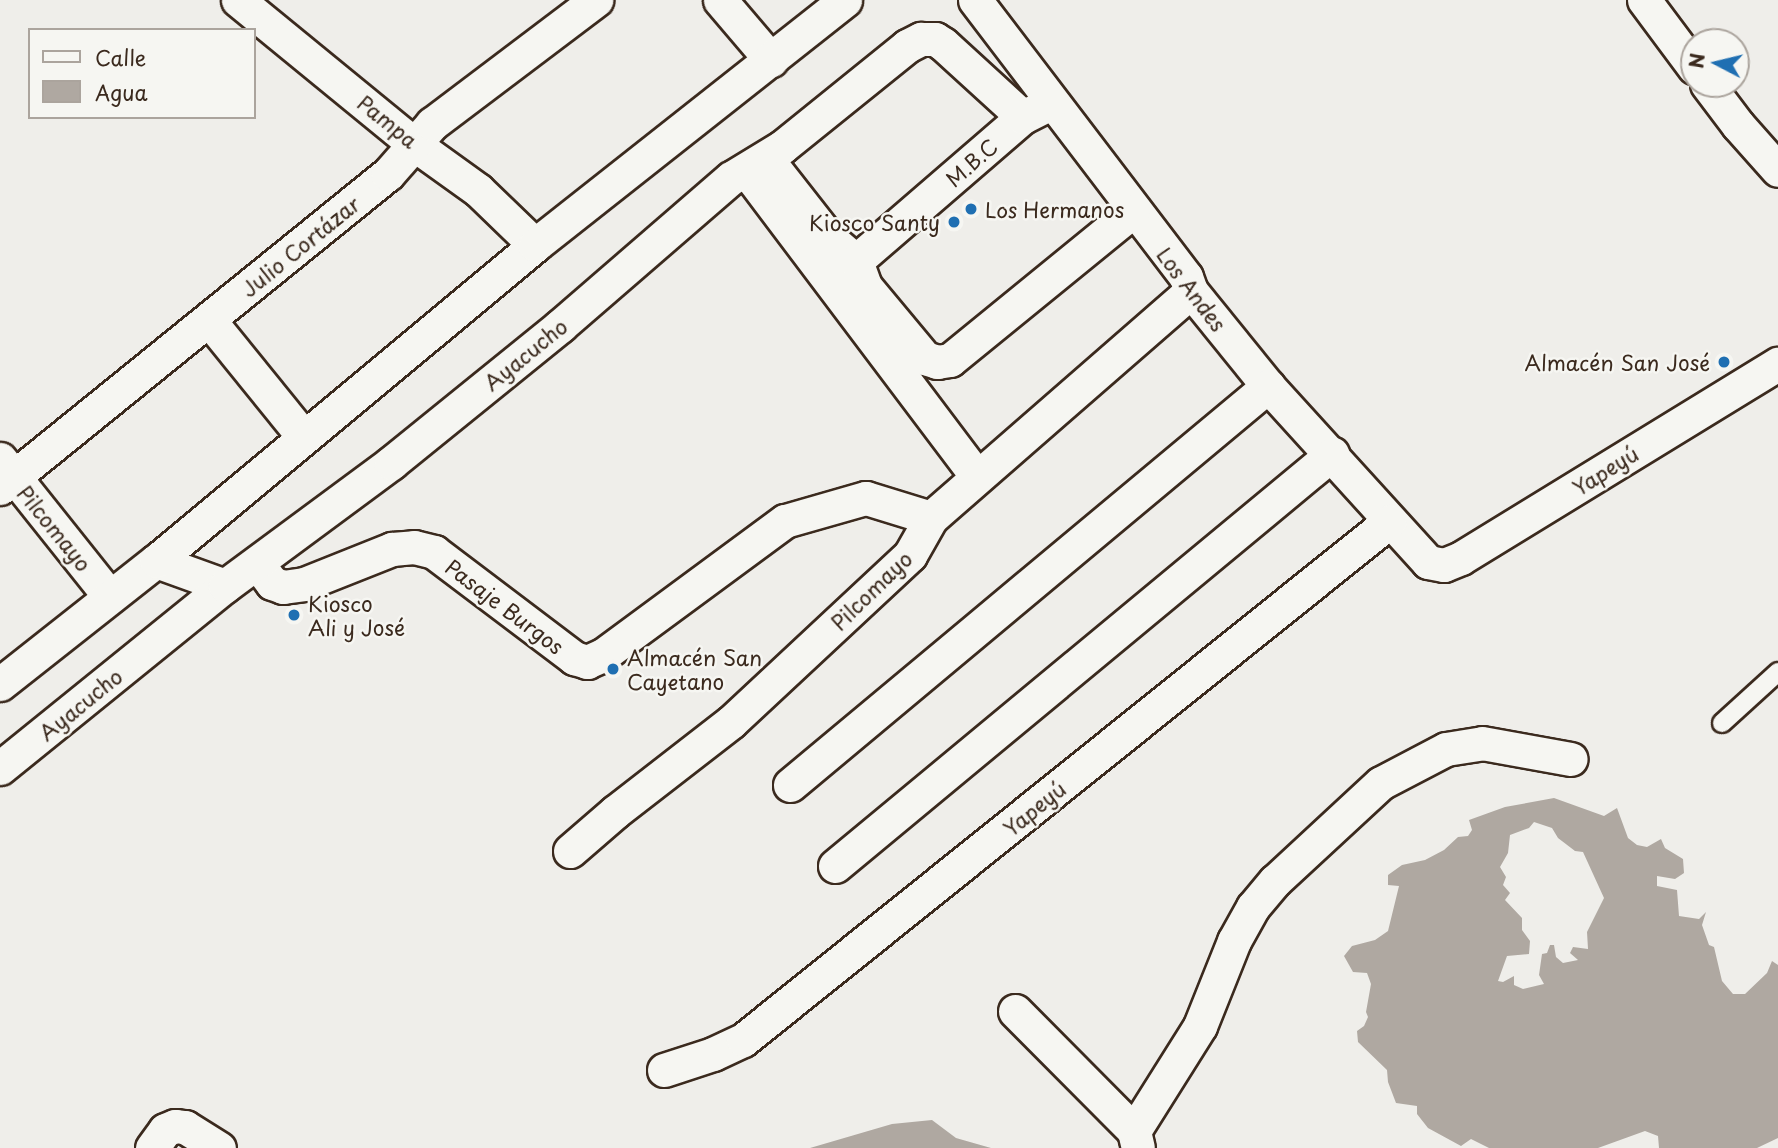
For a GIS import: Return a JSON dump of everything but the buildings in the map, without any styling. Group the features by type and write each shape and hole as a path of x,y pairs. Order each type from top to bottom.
{"street":[{"name":"Pampa","path":"238,0 414,144 478,190 535,245"},
{"name":"Julio Cortázar","path":"5,474 209,320 388,174 432,124 596,0"},
{"path":"720,0 771,60"},
{"path":"0,684 156,561 535,245 845,0"},
{"name":"Los Andes","path":"975,0 1037,110 1133,211 1186,277 1191,291 1268,386 1428,562"},
{"path":"1644,0 1680,48"},
{"name":"Ayacucho","path":"0,768 225,586 391,463 560,326 722,186 756,164 907,46 921,40 935,39 1037,110"},
{"path":"1718,98 1778,170"},
{"name":"M.B.C","path":"856,261 1037,110"},
{"path":"756,164 828,237 856,261 865,286 925,359 937,362 950,360 1133,211"},
{"path":"756,164 977,476"},
{"name":"Pilcomayo","path":"570,851 615,812 731,722 910,555 931,518 1191,291"},
{"path":"209,320 303,436"},
{"name":"Yapeyú","path":"1428,562 1444,565 1461,558 1778,364"},
{"path":"790,785 1268,386"},
{"path":"835,866 1332,454"},
{"name":"Pilcomayo","path":"5,474 110,597"},
{"name":"Pasaje Burgos","path":"257,563 272,583 283,587 304,584 393,549 414,547 434,552 575,658 587,662 603,654 785,521 866,498 931,518"},
{"name":"Yapeyú","path":"664,1070 713,1054 743,1040 1390,521"},
{"path":"156,561 225,586"},
{"path":"1016,1011 1136,1140 1200,1026 1234,942 1253,907 1275,881 1381,783 1446,749 1482,743 1571,759"},
{"path":"152,1148 165,1130 175,1126 185,1127 219,1148"}],"lane":[{"path":"1722,723 1778,673"}],"water":[{"path":"1554,798 1604,816 1617,808 1628,838 1637,845 1647,847 1661,839 1665,848 1683,859 1684,873 1675,879 1657,876 1657,886 1677,890 1679,916 1699,919 1706,912 1702,925 1709,945 1714,947 1722,981 1733,994 1745,994 1767,973 1772,961 1778,965 1778,1138 1757,1148 1659,1148 1658,1136 1645,1131 1598,1148 1489,1148 1471,1139 1461,1146 1428,1128 1417,1114 1417,1106 1396,1103 1388,1082 1387,1070 1358,1042 1357,1031 1364,1026 1368,1017 1366,1012 1371,984 1367,973 1353,972 1344,956 1352,946 1375,940 1388,931 1399,886 1388,885 1388,875 1402,865 1425,860 1444,850 1458,837 1468,836 1472,830 1469,820 1505,807","holes":["1534,822 1552,828 1558,838 1575,851 1583,852 1604,898 1587,932 1588,949 1573,947 1570,953 1578,960 1563,963 1556,957 1554,945 1550,945 1547,953 1542,954 1539,975 1544,984 1523,989 1514,985 1514,976 1503,982 1498,981 1507,956 1529,954 1530,941 1522,930 1522,918 1505,900 1510,893 1503,885 1506,877 1500,867 1508,853 1510,835 1529,828"]},
{"path":"932,1120 956,1138 991,1148 810,1148 892,1124"}],"place":[{"name":"Los Hermanos","path":"971,209"},
{"name":"Kiosco Santy","path":"954,222"},
{"name":"Almacén San José","path":"1724,362"},
{"name":"Kiosco Ali y José","path":"294,615"},
{"name":"Almacén San Cayetano","path":"613,669"}]}
